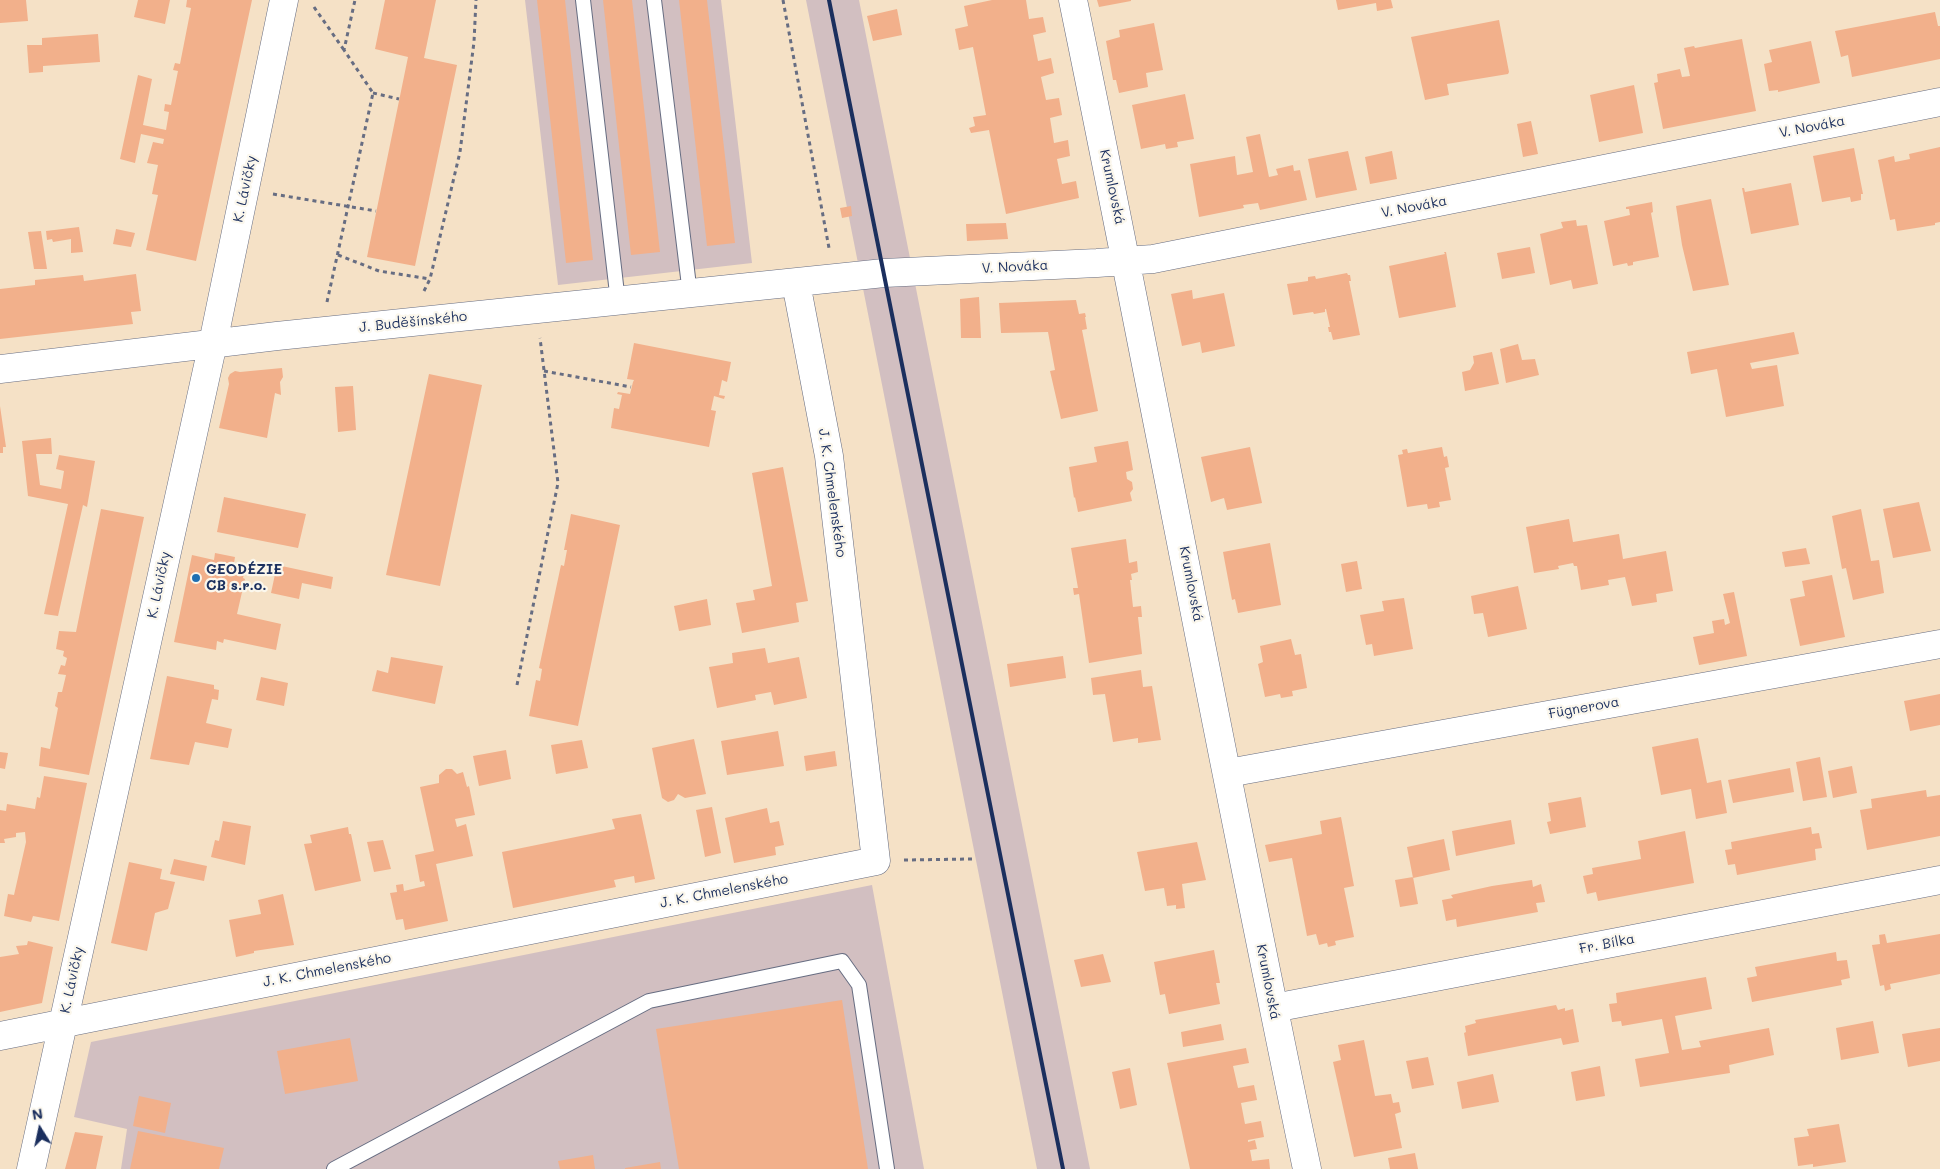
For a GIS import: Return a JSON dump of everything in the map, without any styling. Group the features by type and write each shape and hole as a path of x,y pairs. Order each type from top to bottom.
{"street":[{"name":"K. Lávičky","path":"31,1169 213,343 284,0"},
{"name":"Krumlovská","path":"1073,0 1127,262 1307,1169"},
{"name":"V. Nováka","path":"830,279 884,273 1127,262 1192,251 1940,102"},
{"name":"J. Buděšínského","path":"0,369 213,343 830,279"},
{"name":"J. K. Chmelenského","path":"0,1036 876,861 828,456 796,283"},
{"name":"Fügnerova","path":"1228,773 1940,644"},
{"name":"Fr. Bílka","path":"1274,1008 1940,880"}],"lane":[{"path":"582,0 618,302"},
{"path":"654,0 690,294"},
{"path":"334,1169 649,1000 842,961 859,985 887,1169"}],"path":[{"path":"309,0 373,93 399,99"},
{"path":"344,50 355,0"},
{"path":"422,296 430,279 460,152 474,42 476,0"},
{"path":"783,0 830,279"},
{"path":"326,306 373,93"},
{"path":"245,189 376,211"},
{"path":"338,255 379,271 430,279"},
{"path":"517,685 558,483 536,310"},
{"path":"544,371 631,387"},
{"path":"876,861 972,859"}],"shaded area":[{"path":"525,0 721,0 752,263 558,285"},
{"path":"806,0 859,0 1090,1169 1037,1169"},
{"path":"872,885 924,1169 121,1169 127,1129 74,1117 91,1042"}],"building":[{"path":"0,0 26,0 28,21 0,23"},
{"path":"138,0 170,0 165,24 134,17"},
{"path":"187,0 252,0 196,261 146,250 158,195 152,194 158,165 147,163 153,142 163,144 164,139 141,134 135,163 120,159 138,75 152,79 143,125 166,130 169,112 164,111 165,104 171,105 178,71 173,70 175,63 180,64 191,8 186,7"},
{"path":"385,0 436,0 424,58 457,65 415,266 367,257 408,57 375,49"},
{"path":"537,0 565,0 593,260 566,263"},
{"path":"603,0 632,0 660,252 631,255"},
{"path":"679,0 707,0 735,243 707,246"},
{"path":"992,0 1026,0 1029,19 1043,17 1046,32 1033,35 1038,61 1051,58 1054,73 1041,77 1046,100 1059,98 1062,115 1050,118 1054,143 1068,140 1070,156 1057,159 1062,184 1076,181 1079,198 1006,214 989,130 971,133 969,128 975,126 973,117 986,115 973,47 959,50 955,29 968,26 964,6"},
{"path":"1097,0 1131,0 1131,1 1099,7"},
{"path":"1336,0 1391,0 1393,8 1377,11 1376,3 1338,10"},
{"path":"897,9 902,35 873,41 867,16"},
{"path":"1935,12 1938,26 1940,26 1940,59 1852,77 1848,55 1841,57 1835,31"},
{"path":"1499,20 1508,74 1447,84 1449,95 1425,100 1411,37"},
{"path":"1154,23 1163,70 1146,73 1148,87 1119,93 1116,80 1113,80 1106,41 1120,37 1119,30"},
{"path":"98,34 100,62 43,66 43,72 29,73 27,45 42,45 42,38"},
{"path":"1742,39 1756,111 1663,129 1654,83 1658,82 1657,74 1680,69 1682,77 1690,76 1684,48 1694,46 1695,48"},
{"path":"1811,41 1820,83 1778,92 1778,90 1769,91 1764,64 1772,62 1769,50"},
{"path":"1634,85 1643,133 1599,142 1590,95"},
{"path":"1185,94 1194,139 1177,142 1178,147 1166,149 1165,144 1141,149 1132,105"},
{"path":"1531,121 1538,154 1523,157 1517,124"},
{"path":"1260,134 1269,177 1278,175 1276,169 1293,165 1294,171 1300,170 1307,200 1260,210 1258,203 1243,205 1244,208 1199,217 1190,164 1235,156 1237,175 1253,172 1246,137"},
{"path":"1940,147 1940,222 1935,223 1935,225 1897,231 1895,219 1890,220 1878,160 1894,156 1895,162 1910,159 1909,154"},
{"path":"1854,148 1863,194 1861,194 1861,200 1851,202 1850,197 1822,202 1813,156"},
{"path":"1348,151 1357,190 1316,198 1308,159"},
{"path":"1392,151 1397,179 1370,184 1365,157"},
{"path":"1791,183 1799,225 1751,234 1742,188 1744,188 1745,192"},
{"path":"1711,199 1729,285 1693,291 1682,245 1676,206"},
{"path":"1652,202 1653,212 1651,213 1659,257 1633,262 1633,265 1628,266 1627,263 1613,266 1604,221 1630,215 1629,209 1626,209 1626,207"},
{"path":"851,206 852,216 842,218 840,208"},
{"path":"1576,220 1577,226 1587,225 1598,284 1573,289 1571,280 1550,285 1540,234 1563,228 1561,222"},
{"path":"1006,223 1008,239 967,241 966,224"},
{"path":"79,227 83,252 71,253 71,239 53,242 52,239 47,240 46,231"},
{"path":"116,229 135,233 131,247 113,244"},
{"path":"41,231 47,269 34,269 28,232"},
{"path":"1530,247 1535,273 1502,279 1497,253"},
{"path":"1444,252 1446,252 1456,307 1399,318 1389,266 1445,254"},
{"path":"1347,273 1350,275 1351,281 1349,281 1360,335 1333,340 1331,332 1329,332 1328,327 1330,327 1326,309 1325,312 1314,314 1313,312 1293,315 1287,284 1308,281 1308,277 1315,276 1316,279"},
{"path":"136,274 141,311 131,312 133,324 0,339 0,289 35,285 35,280 83,275 84,281"},
{"path":"1192,290 1193,299 1224,293 1235,346 1202,353 1200,342 1182,346 1171,294"},
{"path":"979,297 981,338 961,338 960,299"},
{"path":"1076,300 1079,314 1085,313 1086,317 1087,329 1082,330 1098,411 1061,419 1050,371 1055,370 1048,332 1001,333 999,303"},
{"path":"1794,332 1799,354 1750,363 1752,369 1777,365 1784,406 1726,417 1717,369 1691,374 1687,352"},
{"path":"634,343 731,362 727,382 722,380 719,395 725,396 724,399 714,396 711,410 716,411 709,447 611,428 614,408 619,409 622,395 617,394 618,392 630,394 634,380 627,379"},
{"path":"1518,344 1522,360 1535,359 1539,375 1506,383 1500,349"},
{"path":"1492,352 1499,384 1465,391 1462,372 1470,370 1474,363 1473,356"},
{"path":"282,368 281,395 275,393 267,438 219,428 230,374 235,371"},
{"path":"429,374 482,385 440,586 386,575"},
{"path":"353,386 356,430 338,432 335,387"},
{"path":"0,406 6,447 3,447 3,453 0,453"},
{"path":"51,438 52,454 36,454 40,485 61,489 64,471 56,469 59,455 95,461 87,507 83,505 58,616 44,614 68,504 28,496 22,441"},
{"path":"1128,441 1133,470 1126,472 1127,479 1132,482 1133,489 1130,493 1132,501 1078,512 1069,467 1097,462 1094,447"},
{"path":"1250,447 1262,503 1227,510 1224,498 1211,502 1201,457"},
{"path":"1442,447 1444,457 1447,456 1449,467 1445,468 1451,500 1439,502 1440,507 1428,509 1427,504 1407,507 1398,455 1403,454 1402,450 1407,449 1408,453"},
{"path":"783,467 808,601 796,603 799,622 742,633 736,603 755,600 753,590 772,586 752,473"},
{"path":"224,497 306,514 298,548 217,532"},
{"path":"1919,502 1931,551 1893,558 1883,509"},
{"path":"101,509 144,517 89,775 39,766 41,747 50,749 58,708 55,706 58,692 62,692 66,675 58,674 61,665 65,666 67,658 63,656 64,651 56,649 59,631 76,632"},
{"path":"1861,509 1871,561 1879,560 1884,593 1853,600 1846,568 1842,569 1832,516"},
{"path":"571,514 620,525 578,726 529,716 536,680 540,681 542,669 539,668 561,565 564,566 567,550 564,550"},
{"path":"1569,519 1573,542 1619,534 1623,559 1666,551 1673,591 1656,594 1657,602 1632,606 1625,577 1608,580 1609,585 1581,590 1577,566 1574,566 1573,563 1558,566 1559,569 1534,573 1526,527"},
{"path":"1126,539 1129,563 1137,561 1138,572 1131,574 1132,580 1130,580 1133,607 1141,606 1142,617 1138,617 1142,654 1089,663 1079,594 1074,595 1073,588 1078,588 1071,548"},
{"path":"1270,543 1281,605 1238,613 1235,599 1232,600 1223,552"},
{"path":"1806,548 1810,564 1785,567 1782,552"},
{"path":"215,553 235,557 234,563 246,566 237,614 281,624 276,650 224,639 223,643 217,641 216,650 174,642 192,555 214,560"},
{"path":"1357,561 1362,589 1346,592 1341,564"},
{"path":"277,565 333,577 331,589 302,583 299,599 271,593"},
{"path":"1832,575 1845,637 1800,646 1790,599 1805,596 1802,581"},
{"path":"1518,586 1527,629 1488,637 1483,613 1474,614 1471,596"},
{"path":"1734,592 1747,656 1699,665 1693,637 1714,633 1712,621 1724,619 1725,625 1730,623 1723,594"},
{"path":"1404,598 1413,649 1374,656 1372,644 1366,645 1360,615 1384,611 1382,601"},
{"path":"707,599 711,625 679,631 674,606"},
{"path":"1291,639 1295,655 1301,654 1307,688 1292,691 1293,696 1281,698 1280,694 1265,697 1258,664 1263,662 1260,646"},
{"path":"765,648 768,663 799,657 807,698 774,705 771,692 755,695 756,700 717,708 709,667 733,663 732,653"},
{"path":"1063,656 1066,678 1010,687 1007,664"},
{"path":"391,657 443,666 435,704 372,691 377,670 388,673"},
{"path":"1141,670 1143,687 1152,686 1161,740 1138,743 1138,738 1113,742 1105,694 1093,695 1091,678"},
{"path":"167,676 214,685 214,689 219,690 218,700 212,699 206,723 232,729 228,748 195,742 189,765 150,759"},
{"path":"261,677 288,683 284,706 256,700"},
{"path":"1940,694 1940,725 1910,731 1904,701"},
{"path":"778,731 784,766 727,775 721,741"},
{"path":"1698,738 1707,783 1721,780 1727,813 1696,819 1691,789 1661,795 1652,747"},
{"path":"694,739 706,794 685,798 678,794 674,800 668,802 662,798 652,748"},
{"path":"582,740 588,768 556,774 551,745"},
{"path":"506,750 511,779 479,786 473,756"},
{"path":"835,751 837,766 806,771 804,756"},
{"path":"0,752 8,753 5,769 0,768"},
{"path":"1820,757 1827,797 1803,801 1796,762"},
{"path":"1852,766 1857,793 1833,798 1828,771"},
{"path":"1790,768 1794,792 1733,803 1728,780"},
{"path":"446,769 452,769 457,774 463,772 467,787 469,786 475,815 455,819 457,827 466,824 473,856 436,864 448,921 405,930 403,919 396,920 390,893 397,892 396,885 403,884 404,891 425,886 424,881 420,882 415,855 434,851 420,787 439,783 439,775"},
{"path":"44,776 87,783 59,921 33,916 31,922 4,916 8,894 14,895 26,842 25,832 16,833 16,837 4,839 5,843 0,843 0,810 6,811 7,804 35,809 37,797 40,798"},
{"path":"1926,790 1927,797 1940,795 1940,836 1867,850 1860,810 1872,808 1871,799"},
{"path":"1581,797 1586,827 1550,834 1547,822 1551,821 1548,803"},
{"path":"712,807 721,853 705,857 696,810"},
{"path":"767,808 770,823 779,821 784,845 775,847 776,855 734,863 725,818"},
{"path":"641,814 655,879 635,883 634,876 614,880 616,887 513,908 502,852 615,829 612,819"},
{"path":"1341,817 1354,886 1344,888 1354,937 1335,941 1336,945 1328,947 1327,943 1319,945 1316,934 1307,936 1292,858 1269,862 1265,845 1322,834 1320,821"},
{"path":"1511,820 1515,844 1456,856 1452,831"},
{"path":"223,821 251,826 245,865 211,857 215,840 219,841"},
{"path":"348,827 361,881 315,891 304,844 312,843 310,835"},
{"path":"1811,827 1812,834 1819,833 1822,848 1815,849 1816,860 1737,875 1735,864 1728,865 1725,850 1732,849 1731,842"},
{"path":"1685,831 1694,883 1598,901 1596,892 1587,894 1583,876 1593,874 1592,868 1641,859 1638,841"},
{"path":"1444,839 1450,870 1413,878 1407,847"},
{"path":"383,840 391,869 374,872 367,842"},
{"path":"1197,842 1206,880 1182,884 1185,908 1176,909 1176,905 1167,906 1164,888 1145,891 1137,852"},
{"path":"174,859 207,866 204,881 170,874"},
{"path":"129,862 162,869 160,879 175,882 168,909 155,913 147,951 111,943"},
{"path":"1413,877 1418,904 1400,907 1395,880"},
{"path":"1532,880 1533,887 1541,884 1545,902 1536,903 1538,912 1457,927 1456,919 1446,921 1442,900 1453,898 1451,895"},
{"path":"283,894 294,945 254,951 254,953 236,957 229,920 261,914 258,900"},
{"path":"1885,934 1887,943 1940,934 1940,974 1890,984 1891,989 1885,991 1884,985 1880,986 1872,945 1880,944 1879,935"},
{"path":"28,941 53,947 42,1003 0,1012 0,957 19,954 16,946 27,945"},
{"path":"1214,950 1220,983 1216,983 1220,1004 1169,1014 1165,994 1160,995 1154,962"},
{"path":"1836,952 1837,961 1847,960 1850,978 1841,980 1842,985 1752,1002 1747,978 1757,976 1755,967"},
{"path":"1103,954 1111,982 1081,987 1074,960"},
{"path":"1706,977 1712,1009 1675,1016 1682,1050 1701,1047 1699,1041 1769,1028 1774,1055 1729,1065 1730,1073 1640,1087 1635,1059 1669,1053 1662,1019 1622,1026 1621,1021 1612,1022 1609,1004 1617,1003 1616,993"},
{"path":"842,1000 868,1169 679,1169 656,1029"},
{"path":"1556,1005 1558,1010 1565,1008 1565,1011 1573,1009 1579,1042 1563,1045 1561,1038 1468,1056 1464,1033 1466,1032 1465,1026 1476,1023 1475,1020"},
{"path":"1873,1021 1879,1053 1841,1060 1836,1028"},
{"path":"1221,1024 1224,1040 1183,1047 1181,1032"},
{"path":"1940,1028 1940,1061 1908,1067 1902,1034"},
{"path":"350,1038 358,1081 285,1094 277,1051"},
{"path":"1364,1040 1375,1096 1391,1094 1393,1103 1399,1102 1401,1112 1395,1114 1402,1148 1354,1157 1333,1062 1341,1060 1338,1045"},
{"path":"1246,1048 1249,1063 1233,1066 1238,1088 1254,1085 1257,1100 1241,1103 1245,1124 1261,1121 1264,1137 1248,1140 1248,1142 1255,1140 1257,1149 1250,1150 1252,1161 1269,1159 1270,1169 1190,1169 1167,1063"},
{"path":"1428,1057 1434,1085 1412,1089 1406,1061"},
{"path":"1600,1066 1605,1096 1576,1101 1571,1072"},
{"path":"1130,1068 1137,1105 1120,1109 1112,1072"},
{"path":"1493,1074 1499,1102 1462,1109 1457,1082"},
{"path":"139,1096 171,1103 165,1133 133,1126"},
{"path":"1839,1124 1846,1162 1813,1167 1813,1164 1798,1166 1794,1138 1809,1136 1807,1129"},
{"path":"138,1131 224,1148 219,1169 130,1169"},
{"path":"75,1132 103,1136 96,1169 65,1169"},
{"path":"1415,1153 1418,1169 1390,1169 1388,1158"},
{"path":"593,1155 595,1169 560,1169 558,1161"},
{"path":"660,1162 661,1169 625,1169 625,1168"}],"railway":[{"path":"829,0 1063,1169"}],"place":[{"name":"GEODÉZIE CB s.r.o.","path":"196,578"}]}
